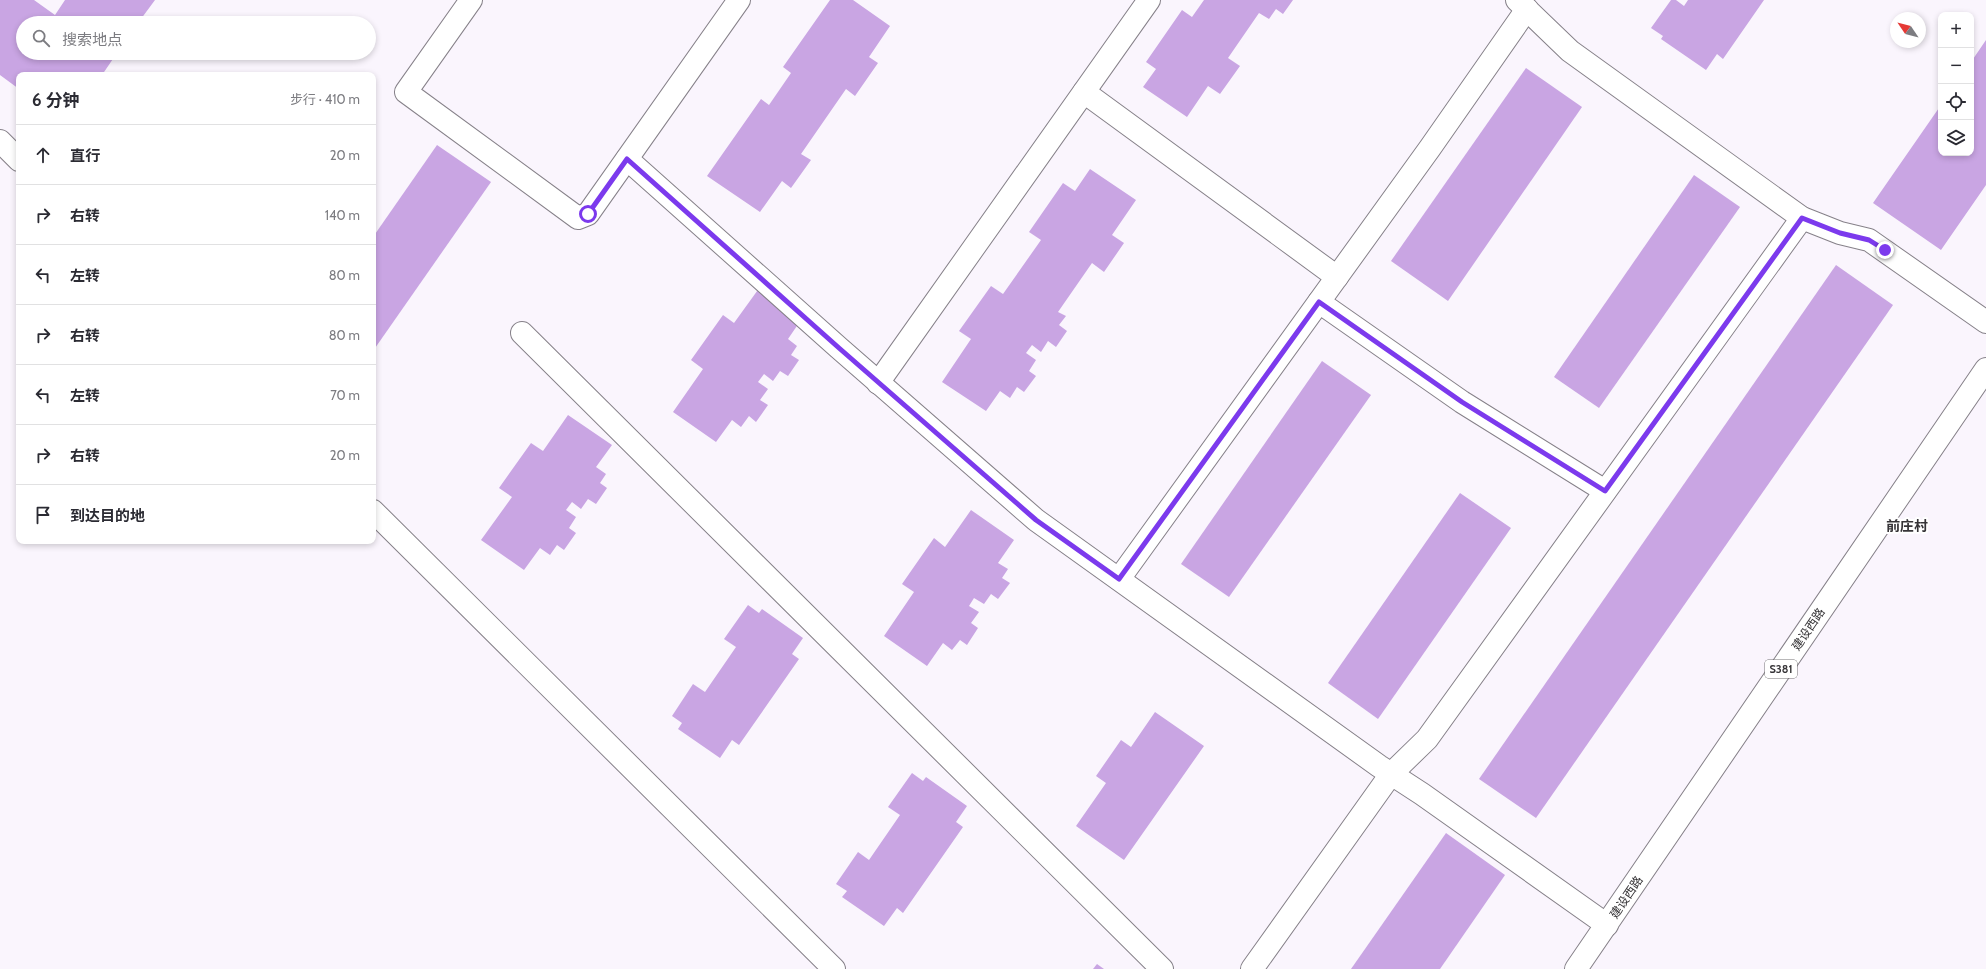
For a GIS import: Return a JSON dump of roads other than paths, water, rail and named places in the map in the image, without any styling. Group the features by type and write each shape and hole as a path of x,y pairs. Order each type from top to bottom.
{"main road":[{"path":"471,0 406,92 578,218 588,214 739,0"},
{"path":"878,382 1149,0"},
{"path":"1119,579 1319,302 1522,4 1570,51 1802,218 1840,233 1869,240 1986,322"},
{"path":"1084,92 1337,276"},
{"path":"0,141 16,157"},
{"path":"627,159 1036,520 1606,925"},
{"path":"1252,969 1392,774 1427,739 1802,218"},
{"path":"1319,302 1462,402 1605,491"},
{"path":"522,333 1162,969"},
{"name":"建设西路","path":"1576,969 1986,369"},
{"path":"376,514 834,969"}],"district":[{"name":"前庄村","path":"1907,526"}]}
